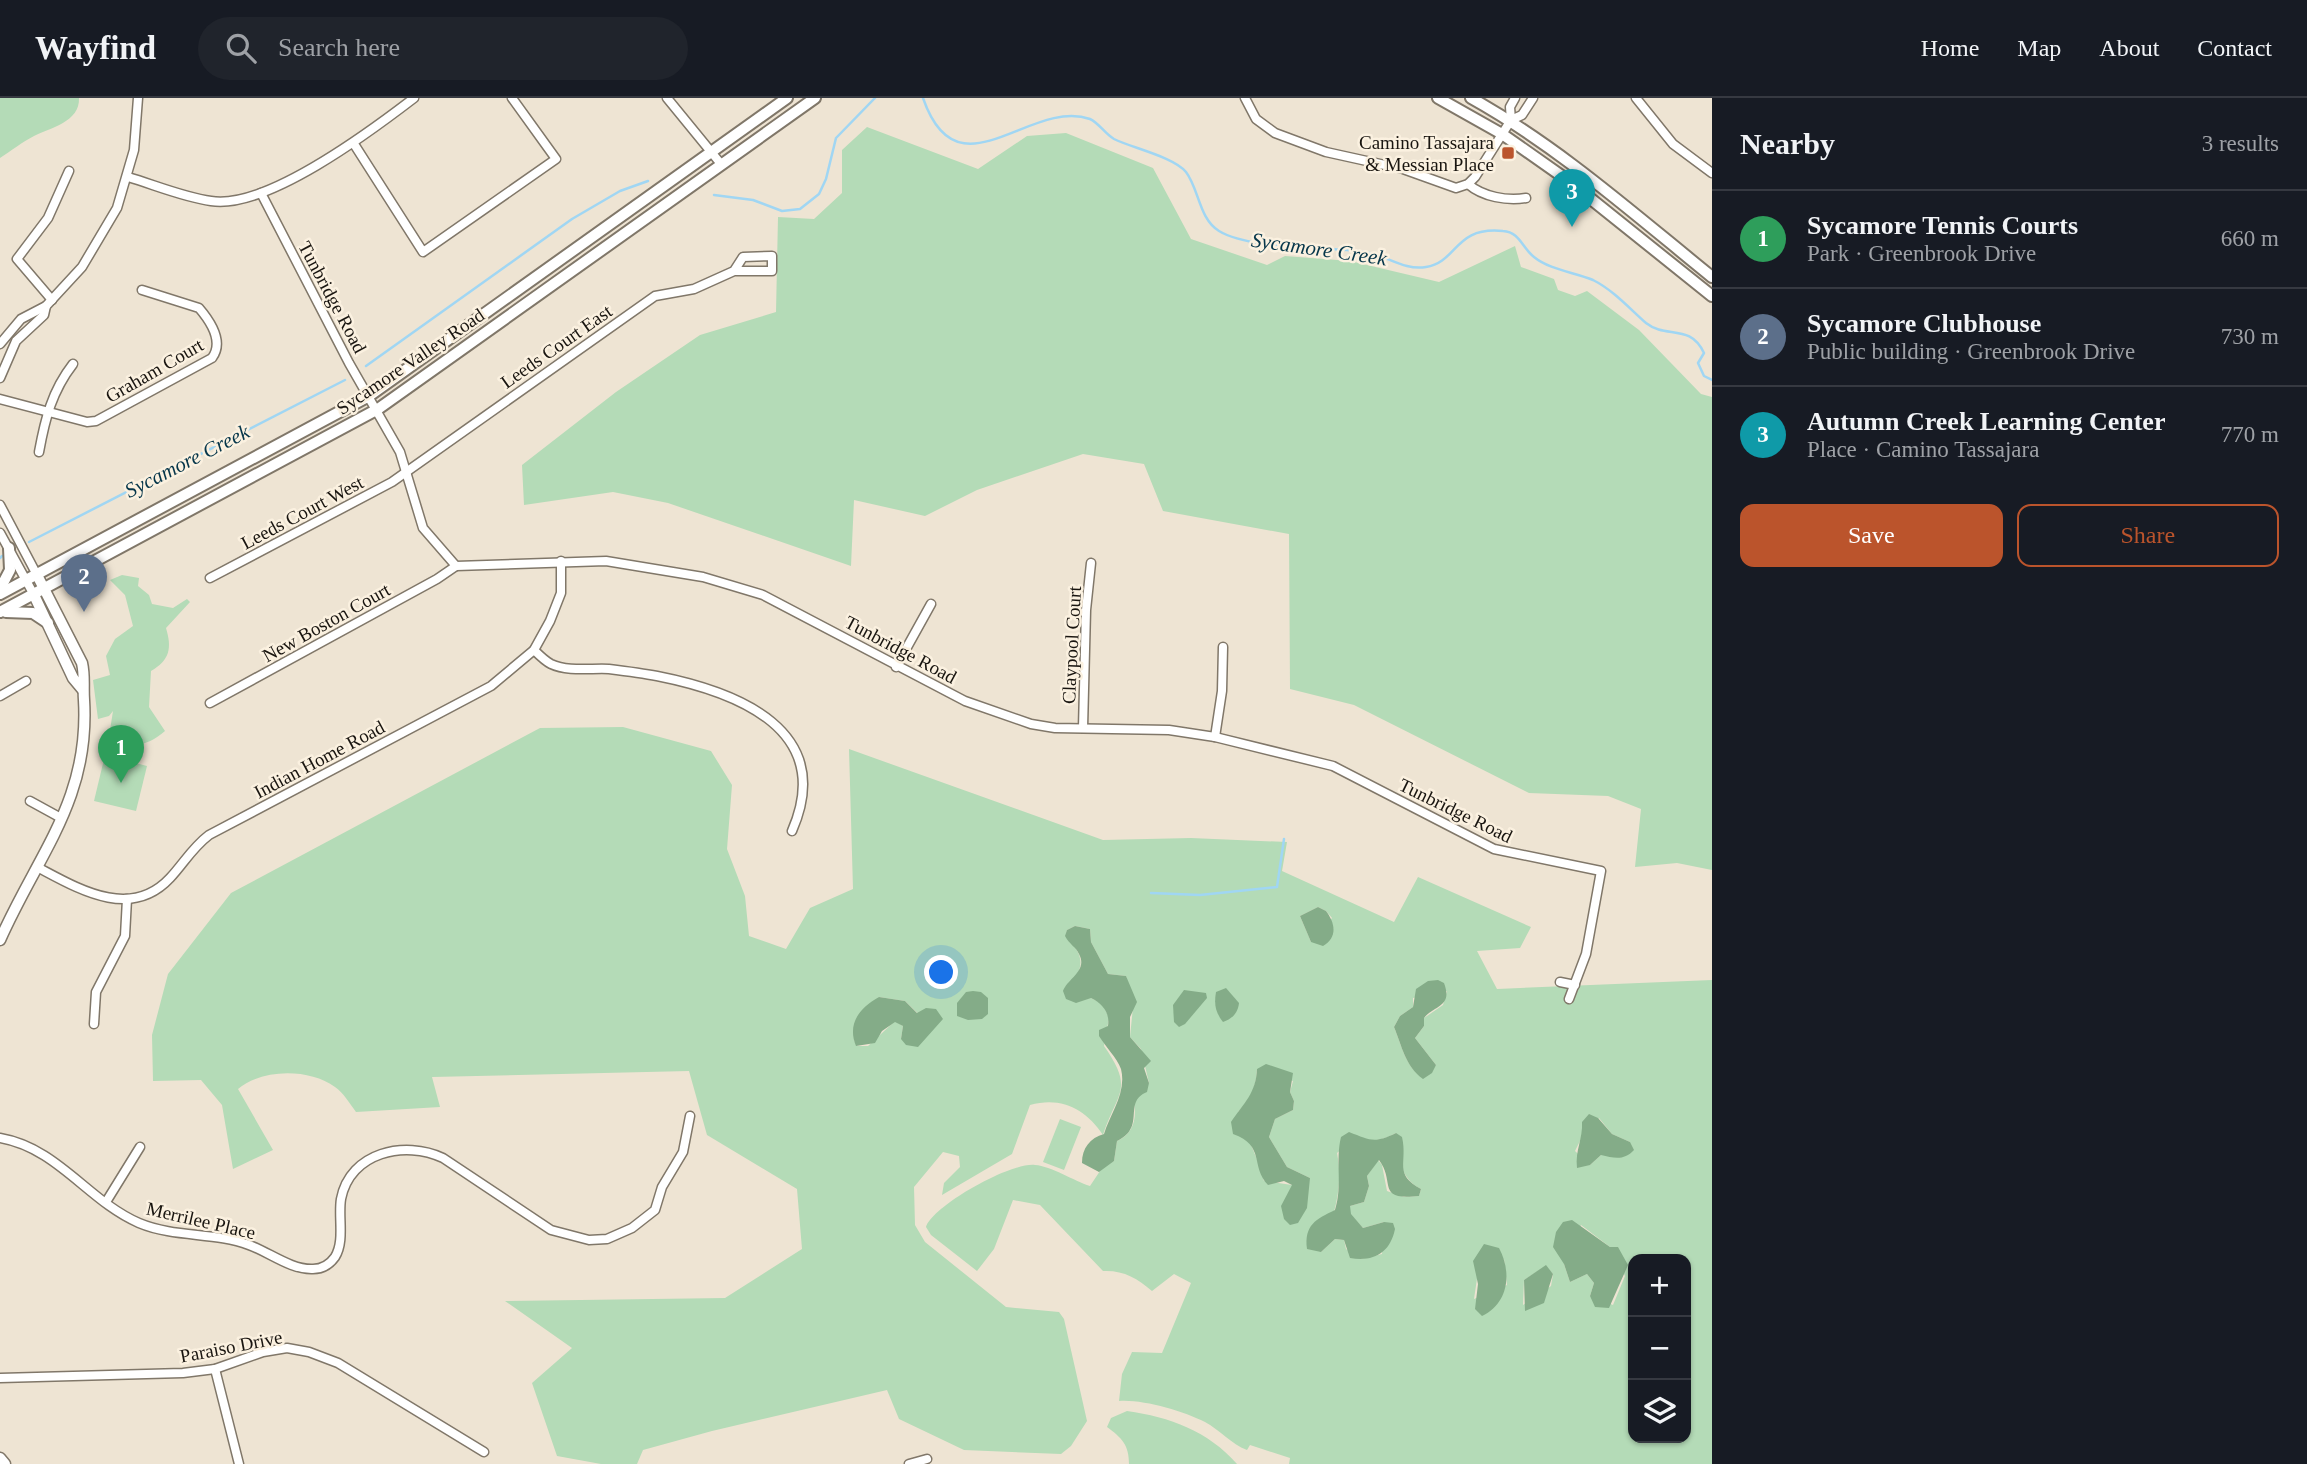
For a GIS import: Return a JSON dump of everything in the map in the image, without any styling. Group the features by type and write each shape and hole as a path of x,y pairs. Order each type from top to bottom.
{"main road":[{"name":"Sycamore Valley Road","path":"0,592 31,578 369,396 787,98"},
{"name":"Sycamore Valley Road","path":"0,612 378,409 815,98"},
{"path":"1438,98 1502,134 1566,179 1712,296"},
{"path":"1471,98 1511,120 1566,160 1712,277"},
{"path":"0,592 10,570 9,548"},
{"path":"0,612 33,613 48,623"}],"street":[{"path":"0,344 21,319 49,303 82,267 103,235 128,177 138,122 138,98"},
{"path":"128,177 212,202 235,201 261,193 354,144 414,98"},
{"path":"354,144 423,252 556,159 512,98"},
{"path":"667,98 721,164"},
{"path":"1245,98 1256,119 1275,133 1356,160 1403,169 1450,187 1468,184 1511,120 1522,115 1533,98"},
{"path":"1511,120 1510,107 1515,98"},
{"path":"1636,98 1673,144 1712,173"},
{"path":"49,303 17,259 48,218 69,171"},
{"path":"1468,184 1476,191 1511,200 1526,198"},
{"name":"Tunbridge Road","path":"261,193 346,359 378,409 407,470 423,528 456,566 606,561 703,577 751,591 805,615 896,667 965,701 1031,724 1169,730 1215,737 1333,766 1494,849 1601,871 1586,954 1569,999"},
{"name":"Leeds Court East","path":"407,470 655,296 694,289 734,271 772,271 772,256 743,257 734,271"},
{"name":"Graham Court","path":"0,399 87,422 96,421 212,358 218,341 199,308 142,289"},
{"path":"0,378 10,350 44,315 49,303"},
{"path":"39,452 47,412 59,382 73,364"},
{"name":"Leeds Court West","path":"210,578 392,482 407,470"},
{"path":"0,505 31,578"},
{"path":"0,533 31,578 82,663 85,678 84,749 74,791 1,934"},
{"name":"Indian Home Road","path":"37,867 88,894 127,899 150,893 168,880 194,847 209,835 491,686 534,650 561,593 561,561"},
{"name":"Claypool Court","path":"1083,728 1086,610 1091,563"},
{"name":"New Boston Court","path":"210,703 437,579 456,566"},
{"path":"39,592 48,623 74,678 83,690"},
{"path":"896,667 931,604"},
{"path":"1215,737 1222,691 1223,647"},
{"path":"534,650 551,664 566,668 609,669 658,676 698,687 749,705 771,718 789,737 802,773 801,811 792,831"},
{"path":"0,696 26,681"},
{"path":"30,801 61,818"},
{"path":"94,1024 96,992 125,936 127,899"},
{"path":"1560,982 1576,985"},
{"name":"Merrilee Place","path":"0,1138 44,1153 106,1202 138,1222 169,1233 246,1244 302,1268 316,1269 327,1266 336,1256 340,1241 342,1196 351,1176 366,1161 385,1152 410,1148 430,1151 551,1230 589,1240 607,1239 632,1228 655,1210 662,1187 683,1152 690,1116"},
{"path":"106,1202 140,1147"},
{"name":"Paraiso Drive","path":"0,1378 183,1373 215,1369 263,1352 287,1348 310,1352 338,1363 484,1452"},
{"path":"215,1369 239,1464"},
{"path":"0,1458 5,1464"},
{"path":"909,1464 927,1459"}],"green space":[{"path":"0,98 79,98 75,113 63,123 30,138 0,158"},
{"path":"867,127 978,169 1027,136 1066,133 1153,168 1191,239 1267,265 1285,256 1350,261 1439,282 1515,246 1521,267 1554,279 1558,290 1575,296 1587,291 1639,330 1701,394 1712,397 1712,870 1677,863 1635,867 1641,809 1608,796 1529,793 1354,705 1290,689 1289,534 1163,511 1144,464 1083,454 977,490 925,516 854,500 851,566 668,503 613,492 524,505 522,465 616,392 700,335 776,312 778,217 814,219 842,193 842,150"},
{"path":"122,575 139,578 138,586 149,595 152,604 173,608 187,599 190,602 166,628 168,653 151,671 149,707 165,731 147,742 135,745 115,740 110,730 113,711 109,716 98,719 93,680 110,675 106,656 115,639 133,626 125,595 110,580"},
{"path":"623,727 711,751 732,785 727,849 745,896 749,936 786,949 810,908 853,889 849,749 1103,840 1191,838 1287,842 1282,871 1394,922 1418,877 1531,927 1520,948 1477,951 1497,989 1712,980 1712,1464 1289,1464 1290,1458 1250,1445 1247,1450 1205,1422 1186,1414 1151,1404 1119,1401 1122,1374 1132,1352 1162,1353 1191,1283 1174,1274 1152,1291 1129,1276 1103,1271 1040,1205 1013,1200 994,1249 977,1271 931,1235 926,1227 943,1208 974,1187 992,1177 1024,1166 1048,1168 1090,1186 1104,1165 1114,1161 1117,1141 1127,1134 1133,1125 1134,1102 1149,1083 1141,1049 1130,1037 1133,1007 1126,976 1108,974 1091,942 1090,929 1075,926 1067,930 1066,936 1079,955 1080,965 1076,977 1091,998 1103,1004 1109,1018 1104,1046 1119,1072 1121,1082 1118,1100 1103,1135 1089,1118 1072,1107 1052,1102 1030,1105 1012,1154 942,1195 944,1183 960,1167 959,1156 943,1152 914,1187 915,1225 925,1242 1006,1307 1059,1312 1064,1319 1087,1421 1071,1446 1061,1454 964,1450 899,1419 887,1390 643,1450 637,1464 601,1464 557,1456 532,1383 572,1348 505,1301 725,1298 802,1249 797,1189 707,1135 689,1071 432,1077 440,1107 356,1112 341,1092 324,1081 299,1074 272,1075 248,1082 238,1089 273,1150 233,1169 222,1105 201,1080 153,1081 152,1035 168,974 231,893 540,728","holes":["1318,907 1332,918 1311,942 1300,916","1447,991 1443,1005 1424,1018 1424,1026 1415,1038 1436,1065 1423,1078 1408,1062 1394,1027 1400,1016 1413,1007 1413,998","879,997 905,1001 932,1027 927,1035 901,1039 903,1026 895,1021 868,1046 857,1046 854,1040","1257,1069 1293,1081 1290,1092 1294,1101 1293,1110 1275,1119 1269,1137 1287,1167 1310,1178 1292,1185 1264,1181 1238,1112 1249,1097","1599,1118 1612,1134 1630,1142 1601,1155 1590,1165 1575,1151 1583,1135","1396,1133 1401,1166 1408,1179 1421,1189 1419,1196 1404,1197 1387,1191 1382,1165 1378,1160 1367,1176 1369,1186 1364,1202 1350,1206 1350,1214 1363,1228 1384,1222 1382,1254 1360,1259 1346,1249 1344,1240 1335,1239 1321,1252 1338,1191 1337,1153 1357,1136 1376,1140","1581,1225 1610,1247 1625,1276 1613,1305 1590,1296 1594,1283 1587,1274 1570,1282 1564,1264","1504,1259 1507,1285 1474,1299 1478,1272","1546,1266 1553,1274 1551,1286 1523,1305 1524,1280"]},
{"path":"105,755 147,766 136,811 94,801"},
{"path":"1318,907 1326,911 1334,930 1323,946 1311,942 1300,916"},
{"path":"1075,926 1090,929 1091,942 1108,974 1126,976 1137,1002 1130,1017 1130,1037 1151,1061 1144,1068 1149,1083 1147,1092 1136,1102 1131,1129 1117,1141 1114,1161 1099,1172 1082,1163 1083,1153 1091,1141 1104,1134 1120,1095 1122,1078 1119,1065 1099,1036 1099,1030 1108,1026 1105,1009 1091,998 1076,1003 1066,999 1063,991 1081,965 1078,952 1065,936 1067,930"},
{"path":"1438,980 1444,983 1445,1001 1424,1018 1424,1026 1415,1038 1436,1065 1432,1073 1423,1079 1408,1062 1394,1027 1400,1016 1413,1007 1416,989 1428,981"},
{"path":"1226,988 1239,1003 1234,1015 1223,1022 1217,1011 1215,996 1216,992"},
{"path":"1184,990 1206,993 1207,998 1185,1024 1179,1027 1174,1022 1173,1005"},
{"path":"966,992 981,992 988,998 988,1014 982,1019 968,1020 957,1016 957,1003"},
{"path":"879,997 905,1001 917,1013 926,1008 936,1009 943,1019 918,1047 906,1045 901,1039 903,1026 895,1022 882,1031 875,1043 856,1046 853,1031 857,1017"},
{"path":"1266,1064 1293,1073 1290,1092 1294,1101 1293,1110 1275,1119 1269,1137 1287,1167 1310,1178 1307,1208 1298,1223 1290,1225 1284,1219 1281,1206 1292,1185 1284,1181 1268,1185 1260,1171 1254,1150 1250,1144 1233,1134 1231,1122 1252,1091 1257,1069"},
{"path":"1589,1114 1598,1118 1612,1134 1630,1142 1634,1150 1623,1157 1601,1155 1590,1165 1577,1168 1582,1122"},
{"path":"1060,1119 1081,1127 1064,1170 1043,1162"},
{"path":"1349,1132 1372,1140 1396,1133 1402,1137 1404,1173 1412,1184 1421,1189 1419,1196 1405,1197 1391,1193 1379,1160 1367,1176 1369,1186 1364,1202 1350,1206 1351,1214 1363,1228 1384,1222 1393,1223 1395,1229 1385,1250 1366,1259 1350,1258 1344,1240 1335,1239 1321,1252 1307,1249 1307,1234 1310,1228 1335,1210 1339,1146 1341,1137"},
{"path":"1572,1220 1610,1247 1618,1247 1628,1265 1609,1308 1595,1307 1590,1296 1594,1283 1587,1274 1570,1282 1564,1264 1553,1247 1556,1232 1563,1222"},
{"path":"1484,1244 1499,1248 1506,1267 1506,1286 1498,1303 1482,1316 1475,1309 1478,1284 1473,1261"},
{"path":"1546,1265 1553,1274 1544,1303 1525,1311 1524,1280"},
{"path":"1127,1411 1158,1417 1187,1427 1214,1443 1237,1464 1129,1464 1124,1442 1107,1427 1111,1418"}],"waterway":[{"name":"Sycamore Creek","path":"714,195 753,200 782,211 800,209 819,194 826,179 836,138 875,98"},
{"name":"Sycamore Creek","path":"923,98 938,127 955,141 975,143 1067,116 1090,119 1114,139 1163,157 1180,167 1190,179 1203,212 1212,226 1233,237 1250,241 1365,252 1418,268 1445,259 1475,234 1487,231 1509,232 1540,261 1600,284 1654,328 1692,338 1704,353 1698,363 1704,376 1712,380"},
{"name":"Sycamore Creek","path":"366,366 572,219 620,191 648,181"},
{"name":"Sycamore Creek","path":"29,542 345,380"},
{"path":"1151,893 1200,895 1277,887 1284,839"}],"place":[{"name":"Camino Tassajara & Messian Place","path":"1508,153"},
{"name":"Autumn Creek Learning Center","path":"1572,227"},
{"name":"Sycamore Clubhouse","path":"84,612"},
{"name":"Sycamore Tennis Courts","path":"121,783"}]}
